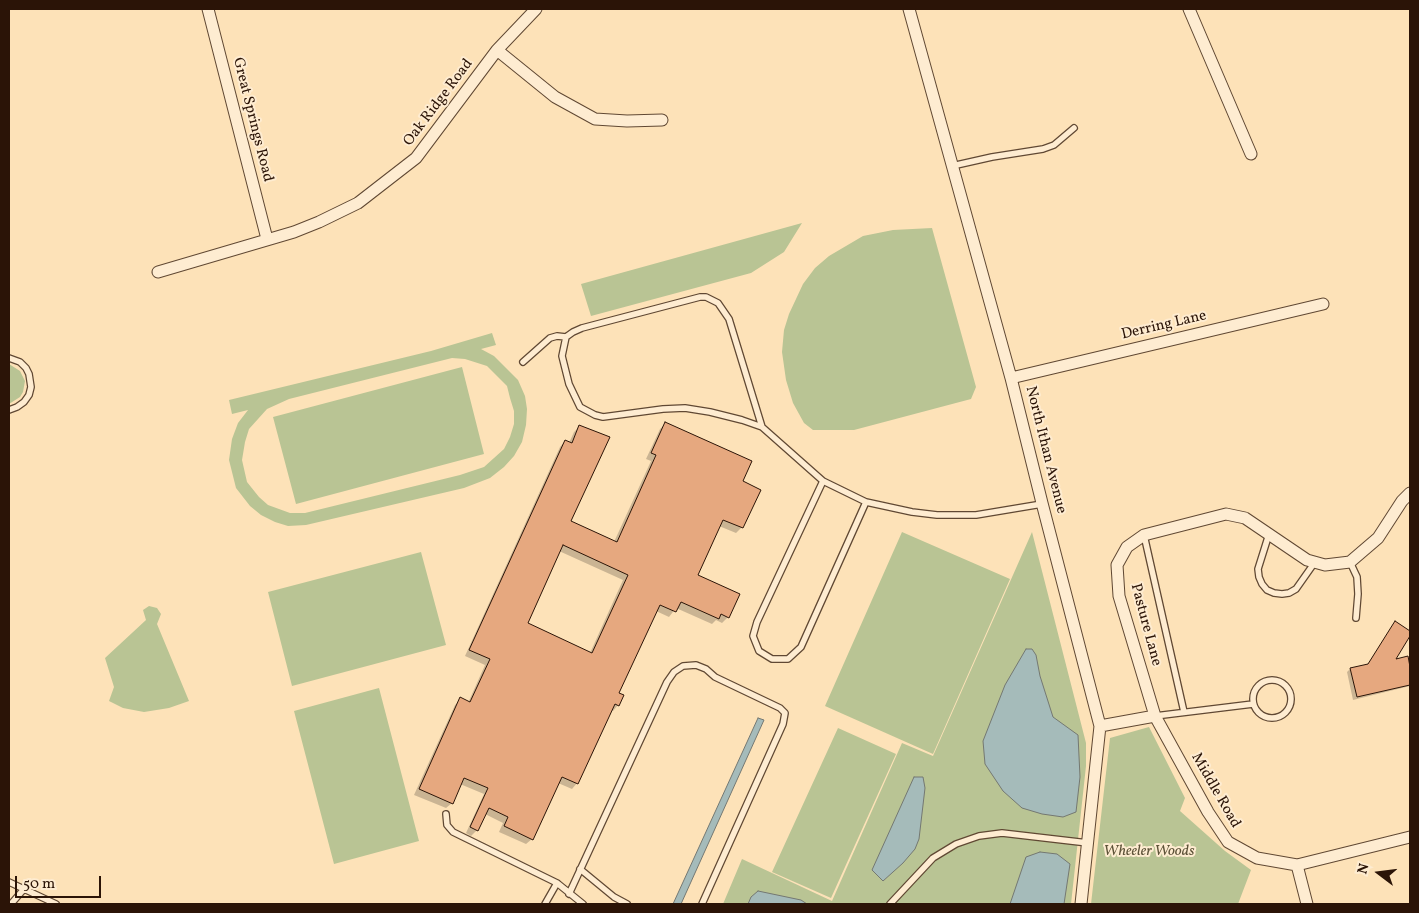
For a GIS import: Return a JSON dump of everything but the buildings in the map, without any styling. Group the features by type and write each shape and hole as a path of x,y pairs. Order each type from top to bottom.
{"street":[{"name":"Great Springs Road","path":"208,9 266,239"},
{"name":"Oak Ridge Road","path":"158,272 319,222 358,203 416,158 498,50 536,9"},
{"name":"North Ithan Avenue","path":"909,9 1011,378 1100,726 1081,904"},
{"path":"1189,9 1252,154"},
{"path":"498,50 555,97 595,119 627,121 662,120"},
{"name":"Derring Lane","path":"1011,378 1323,304"},
{"path":"1350,562 1378,538 1402,501 1410,493"},
{"name":"Pasture Lane","path":"1155,716 1119,596 1117,565 1127,547 1144,535 1226,514 1245,518 1307,560 1325,565 1350,562"},
{"path":"1100,726 1155,716"},
{"name":"Middle Road","path":"1155,716 1208,812 1228,842 1257,858 1297,865 1410,837"},
{"path":"1297,865 1307,904"}],"lane":[{"path":"952,166 992,157 1043,149 1054,145 1074,128"},
{"path":"523,362 550,338 557,336 566,337 582,328 706,297 718,303 729,319 762,426"},
{"path":"566,337 562,356 569,384 580,407 594,415 610,416 686,408 710,412 762,426 823,481 866,502 912,512 937,515 976,514 1042,504"},
{"path":"9,358 20,362 26,368 31,387 29,395 24,402 9,410"},
{"path":"823,481 757,622 753,636 759,651 772,659 788,659 801,647 866,502"},
{"path":"1269,534 1258,569 1259,577 1267,590 1282,594 1289,593 1296,589 1316,562"},
{"path":"1144,535 1184,712"},
{"path":"1350,562 1357,577 1356,618"},
{"path":"569,894 667,682 674,672 683,666 696,665 706,669 715,677 780,708 785,713 783,724 702,904"},
{"path":"1268,681 1284,685 1290,695 1286,712 1276,718 1264,717 1254,704 1253,698 1258,687 1268,681"},
{"path":"1155,716 1254,704"},
{"path":"446,814 446,824 453,832 557,883 583,904"},
{"path":"890,904 932,858 956,844 979,836 1002,833 1088,843"},
{"path":"580,869 614,897 627,904"},
{"path":"9,882 56,904"},
{"path":"545,904 557,883"},
{"path":"12,904 24,889"}],"green space":[{"path":"802,223 784,252 751,273 591,316 581,284"},
{"path":"932,228 976,387 971,399 854,430 813,430 804,423 793,403 786,380 782,352 784,330 803,284 815,268 829,256 863,236 893,230"},
{"path":"492,333 496,345 481,349 494,356 518,380 525,396 527,409 522,442 514,456 490,478 464,488 306,525 288,526 261,515 250,506 236,488 229,460 232,439 238,423 248,410 232,414 229,400 431,351","holes":["452,358 465,359 487,366 507,386 514,411 514,424 504,449 484,467 460,475 305,513 290,513 268,505 247,482 242,460 245,442 249,429 267,409 289,399"]},
{"path":"9,364 20,371 25,381 20,397 9,404"},
{"path":"462,367 484,454 296,504 273,417"},
{"path":"902,532 1010,579 933,754 825,706"},
{"path":"1032,532 1086,743 1086,766 1071,904 723,904 742,859 832,901 902,743 933,756"},
{"path":"421,552 446,645 292,686 268,592"},
{"path":"149,606 157,608 161,614 157,624 189,701 169,708 144,712 123,708 109,701 114,687 105,658 146,620 143,610"},
{"path":"379,688 419,841 334,864 294,711"},
{"name":"Wheeler Woods","path":"1149,727 1185,798 1180,811 1225,851 1251,870 1238,904 1091,904 1110,738"},
{"path":"838,728 896,754 831,898 772,872"}],"shaded area":[{"path":"1026,649 1032,649 1036,655 1040,676 1053,717 1078,735 1080,777 1076,812 1063,817 1042,814 1022,808 1003,791 985,764 983,741 1005,685"},
{"path":"758,718 764,720 681,904 673,904"},
{"path":"914,777 923,777 925,788 919,839 915,849 903,863 883,881 872,870"},
{"path":"1040,852 1057,854 1070,864 1064,904 1010,904 1026,857"},
{"path":"758,891 801,900 807,904 748,904 751,897"}]}
